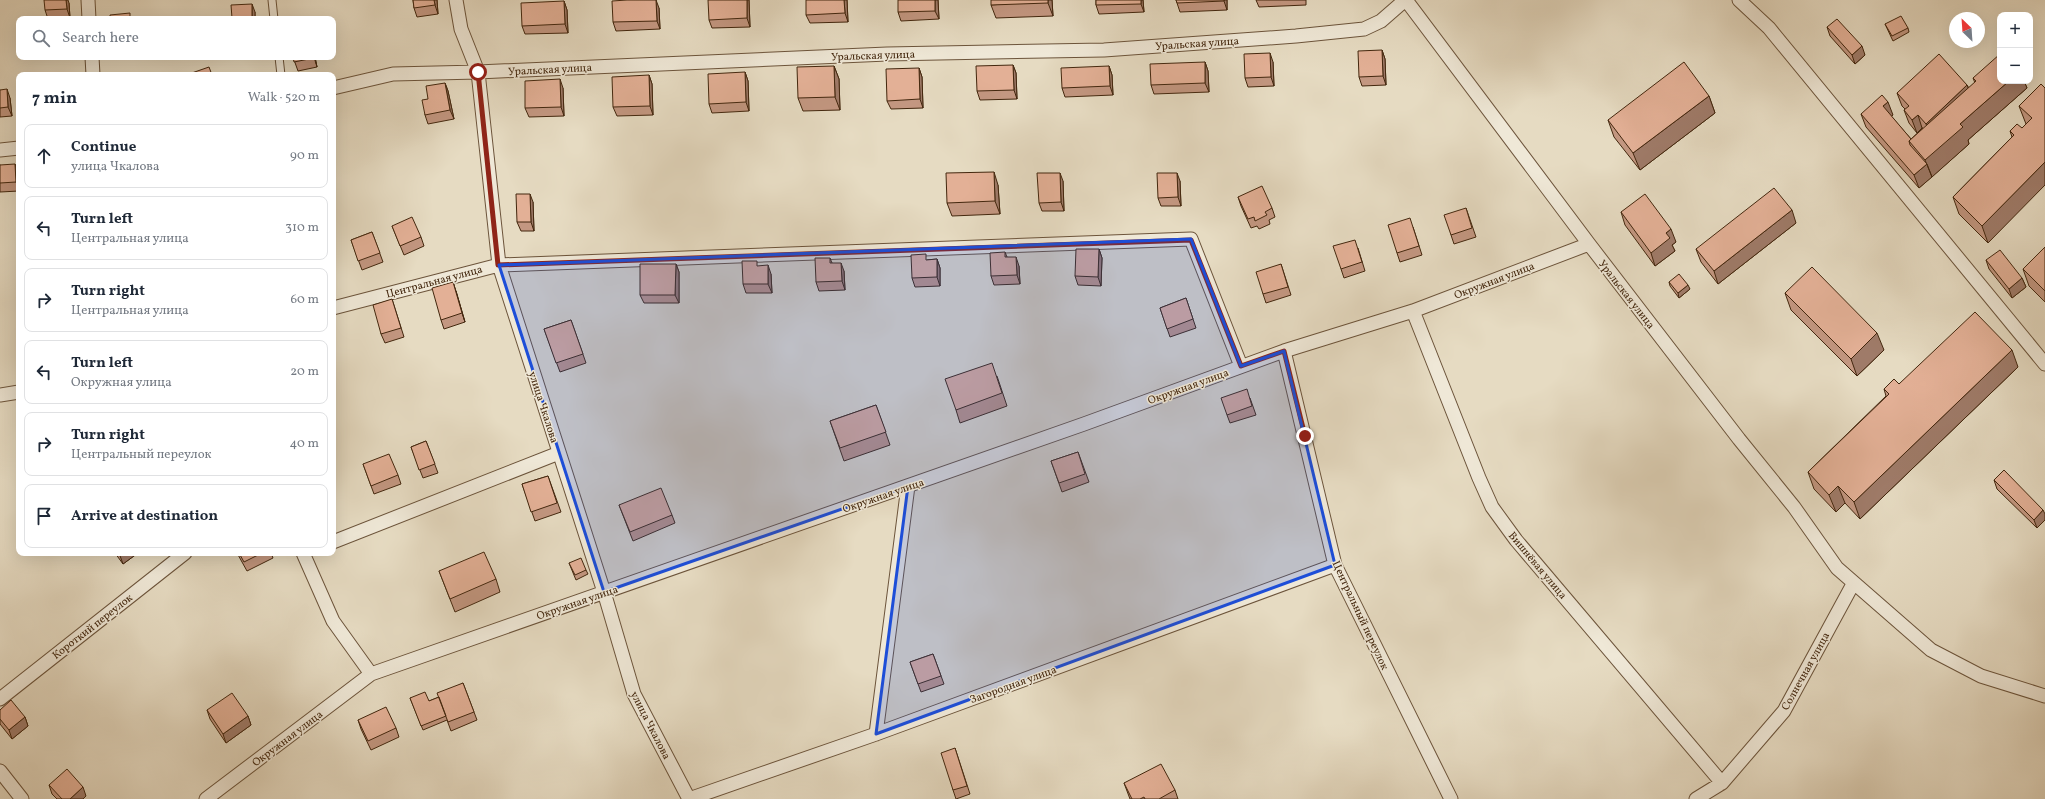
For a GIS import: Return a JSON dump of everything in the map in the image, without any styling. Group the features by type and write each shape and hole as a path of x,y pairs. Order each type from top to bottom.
{"street":[{"path":"88,0 90,16"},
{"name":"улица Чкалова","path":"456,0 461,29 478,72 498,265 604,592 634,694 689,799"},
{"name":"Уральская улица","path":"336,87 393,74 478,72 887,54 1104,50 1273,38 1364,29 1381,21 1406,0 1589,244 1739,439 1794,507 1836,568 1931,650 1981,676 2045,696"},
{"path":"1739,0 1769,28 2045,364"},
{"path":"92,60 93,72"},
{"path":"0,150 16,148"},
{"name":"Центральная улица","path":"336,307 498,265 1191,240 1241,366"},
{"name":"Окружная улица","path":"206,799 371,674 1084,424 1241,366 1413,310 1589,244"},
{"name":"Вишнёвая улица","path":"1413,310 1479,478 1492,507 1516,540 1722,783"},
{"name":"Центральный переулок","path":"1284,351 1335,565 1451,799"},
{"path":"0,395 16,392"},
{"path":"336,541 559,454"},
{"path":"876,734 908,486"},
{"name":"Короткий переулок","path":"0,699 181,556"},
{"path":"305,556 333,621 371,674"},
{"name":"Загородная улица","path":"689,799 876,734 1335,565"},
{"name":"Солнечная улица","path":"1696,799 1722,783 1784,710 1853,584"},
{"path":"0,771 22,799"}],"lane":[{"path":"272,0 274,16"},
{"path":"279,60 281,72"}],"highlighted area":[{"path":"1191,239 1241,366 1284,351 1335,565 876,734 908,486 604,592 499,265"}],"building":[{"path":"44,0 66,0 67,9 45,10"},
{"path":"413,0 434,0 435,5 414,8"},
{"path":"656,0 657,21 613,22 612,1"},
{"path":"708,0 747,0 747,18 709,20"},
{"path":"806,0 844,0 845,13 806,15"},
{"path":"898,0 935,0 935,11 898,12"},
{"path":"991,0 1048,0 1048,3 991,5"},
{"path":"1096,0 1141,0 1141,4 1096,5"},
{"path":"1176,0 1224,0 1224,1 1177,3"},
{"path":"564,1 565,24 522,26 521,3"},
{"path":"252,4 252,16 232,16 231,5"},
{"path":"130,13 130,16 110,15"},
{"path":"1901,16 1908,28 1892,36 1885,24"},
{"path":"1837,19 1862,46 1852,55 1827,27"},
{"path":"1382,50 1383,76 1359,77 1358,51"},
{"path":"1270,53 1271,77 1245,78 1244,54"},
{"path":"1939,54 1967,85 1926,124 1918,115 1912,120 1904,110 1909,106 1897,93"},
{"path":"1997,57 1997,84 2006,84 1960,124 1963,127 1925,160 1909,141 1976,81 1973,78"},
{"path":"294,60 304,60 294,62"},
{"path":"1205,62 1205,83 1151,85 1150,64"},
{"path":"1684,62 1709,96 1633,153 1608,120"},
{"path":"1013,65 1014,90 977,91 976,66"},
{"path":"834,66 835,97 798,98 797,67"},
{"path":"1109,66 1110,86 1062,88 1061,68"},
{"path":"209,67 211,72 195,72"},
{"path":"919,68 920,99 887,101 886,69"},
{"path":"745,72 746,102 709,104 708,74"},
{"path":"649,75 650,106 613,107 612,77"},
{"path":"560,79 561,107 525,108 525,81"},
{"path":"445,83 450,110 425,115 422,100 428,99 426,86"},
{"path":"2041,84 2045,88 2045,162 1982,226 1953,197 2014,135 2010,131 2017,124 2022,128 2032,118 2019,106"},
{"path":"7,89 8,107 0,108 0,90"},
{"path":"1882,95 1888,102 1883,106 1911,139 1909,141 1910,145 1927,164 1914,175 1861,114"},
{"path":"15,164 16,182 0,183 0,165"},
{"path":"994,172 995,201 947,203 946,173"},
{"path":"1037,173 1060,173 1061,202 1039,203"},
{"path":"1157,173 1177,173 1178,197 1158,198"},
{"path":"1262,186 1272,208 1265,212 1267,215 1255,221 1254,217 1248,219 1238,197"},
{"path":"1774,188 1792,210 1714,271 1696,249"},
{"path":"516,194 530,194 531,222 517,222"},
{"path":"1645,194 1671,229 1666,233 1670,238 1651,253 1621,212"},
{"path":"1466,208 1472,228 1451,235 1444,215"},
{"path":"412,217 421,237 400,246 392,226"},
{"path":"1410,218 1419,246 1397,253 1388,225"},
{"path":"372,232 380,253 358,261 351,240"},
{"path":"1355,240 1362,262 1341,269 1333,246"},
{"path":"2045,247 2045,291 2023,269"},
{"path":"1076,249 1099,249 1098,277 1075,276"},
{"path":"2000,250 2022,278 2009,289 1986,260"},
{"path":"1005,252 1005,257 1016,257 1017,275 991,276 990,253"},
{"path":"926,254 926,260 937,259 937,277 912,278 911,255"},
{"path":"815,258 830,258 830,263 841,263 842,281 816,282"},
{"path":"742,261 757,261 757,266 768,265 768,284 743,284"},
{"path":"640,264 676,264 675,295 640,295"},
{"path":"1281,264 1288,287 1263,294 1256,272"},
{"path":"1812,267 1877,333 1851,359 1785,293"},
{"path":"1679,274 1688,285 1678,293 1669,282"},
{"path":"453,282 462,313 441,320 432,288"},
{"path":"1186,298 1193,319 1167,329 1160,308"},
{"path":"392,299 401,328 381,334 373,305"},
{"path":"1975,312 2012,350 1854,502 1838,486 1829,495 1808,472 1889,394 1884,389 1894,379 1899,384"},
{"path":"571,320 583,354 556,363 544,329"},
{"path":"992,363 1002,393 956,410 945,379"},
{"path":"1247,389 1252,406 1227,415 1221,398"},
{"path":"876,405 886,432 840,448 830,421"},
{"path":"426,441 435,464 419,470 411,447"},
{"path":"1078,452 1085,474 1059,483 1051,461"},
{"path":"389,454 398,475 371,486 363,464"},
{"path":"2004,470 2043,510 2034,520 1994,480"},
{"path":"548,476 557,503 531,512 522,484"},
{"path":"661,488 672,515 630,532 619,505"},
{"path":"484,552 496,579 450,599 439,571"},
{"path":"241,556 256,556 244,562"},
{"path":"581,558 586,570 575,575 569,563"},
{"path":"933,654 941,676 918,684 910,662"},
{"path":"463,683 474,712 448,722 437,693"},
{"path":"425,692 429,701 439,697 446,716 421,726 410,698"},
{"path":"232,693 248,716 223,734 207,710"},
{"path":"11,700 25,717 9,730 0,719 0,710"},
{"path":"386,707 396,728 368,741 358,720"},
{"path":"955,748 967,786 953,790 941,753"},
{"path":"1161,764 1175,790 1159,799 1145,799 1144,797 1140,799 1132,799 1124,783"},
{"path":"67,769 83,787 70,799 62,799 49,785"}],"route":[{"path":"478,72 498,265 1191,240 1241,366 1284,351 1305,436"}]}
